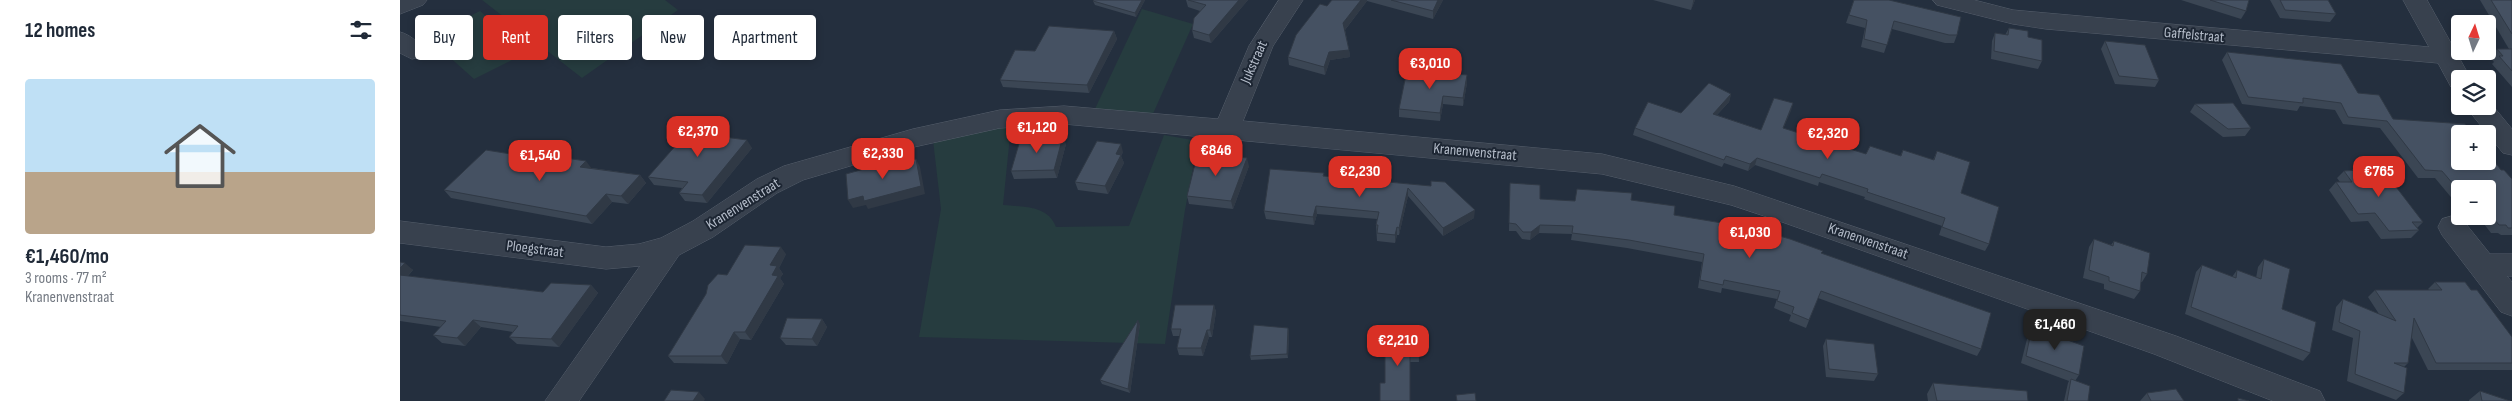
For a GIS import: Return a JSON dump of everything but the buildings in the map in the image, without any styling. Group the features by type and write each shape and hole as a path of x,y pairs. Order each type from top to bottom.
{"street":[{"path":"400,7 415,0"},
{"name":"Jukstraat","path":"1227,130 1256,53 1272,25 1291,0"},
{"name":"Gaffelstraat","path":"1945,0 2013,16 2046,21 2446,56"},
{"path":"2415,0 2454,70"},
{"name":"Kranenvenstraat","path":"561,401 669,247 703,229 767,186 794,173 913,138 1000,119 1064,115 1499,153 1602,164 1645,173 1734,196 1792,215 2166,345 2308,401"},
{"path":"2486,115 2512,146"},
{"path":"2452,227 2512,304"},
{"name":"Ploegstraat","path":"400,232 606,258 639,255 669,247"},
{"path":"2483,266 2512,265"}],"green space":[{"path":"482,0 665,0 678,10 671,15 642,15 642,36 632,43 632,15 558,15 558,59 548,51 548,15 501,15"},
{"path":"1142,9 1193,24 1152,116 1094,111"},
{"path":"480,11 485,15 483,15 483,60 512,60 474,79 453,60 473,60 472,15"},
{"path":"559,60 607,60 582,78"},
{"path":"1011,126 1003,205 1034,208 1047,215 1056,227 1129,226 1164,135 1198,141 1185,210 1165,344 919,337 941,209 933,140"}]}
